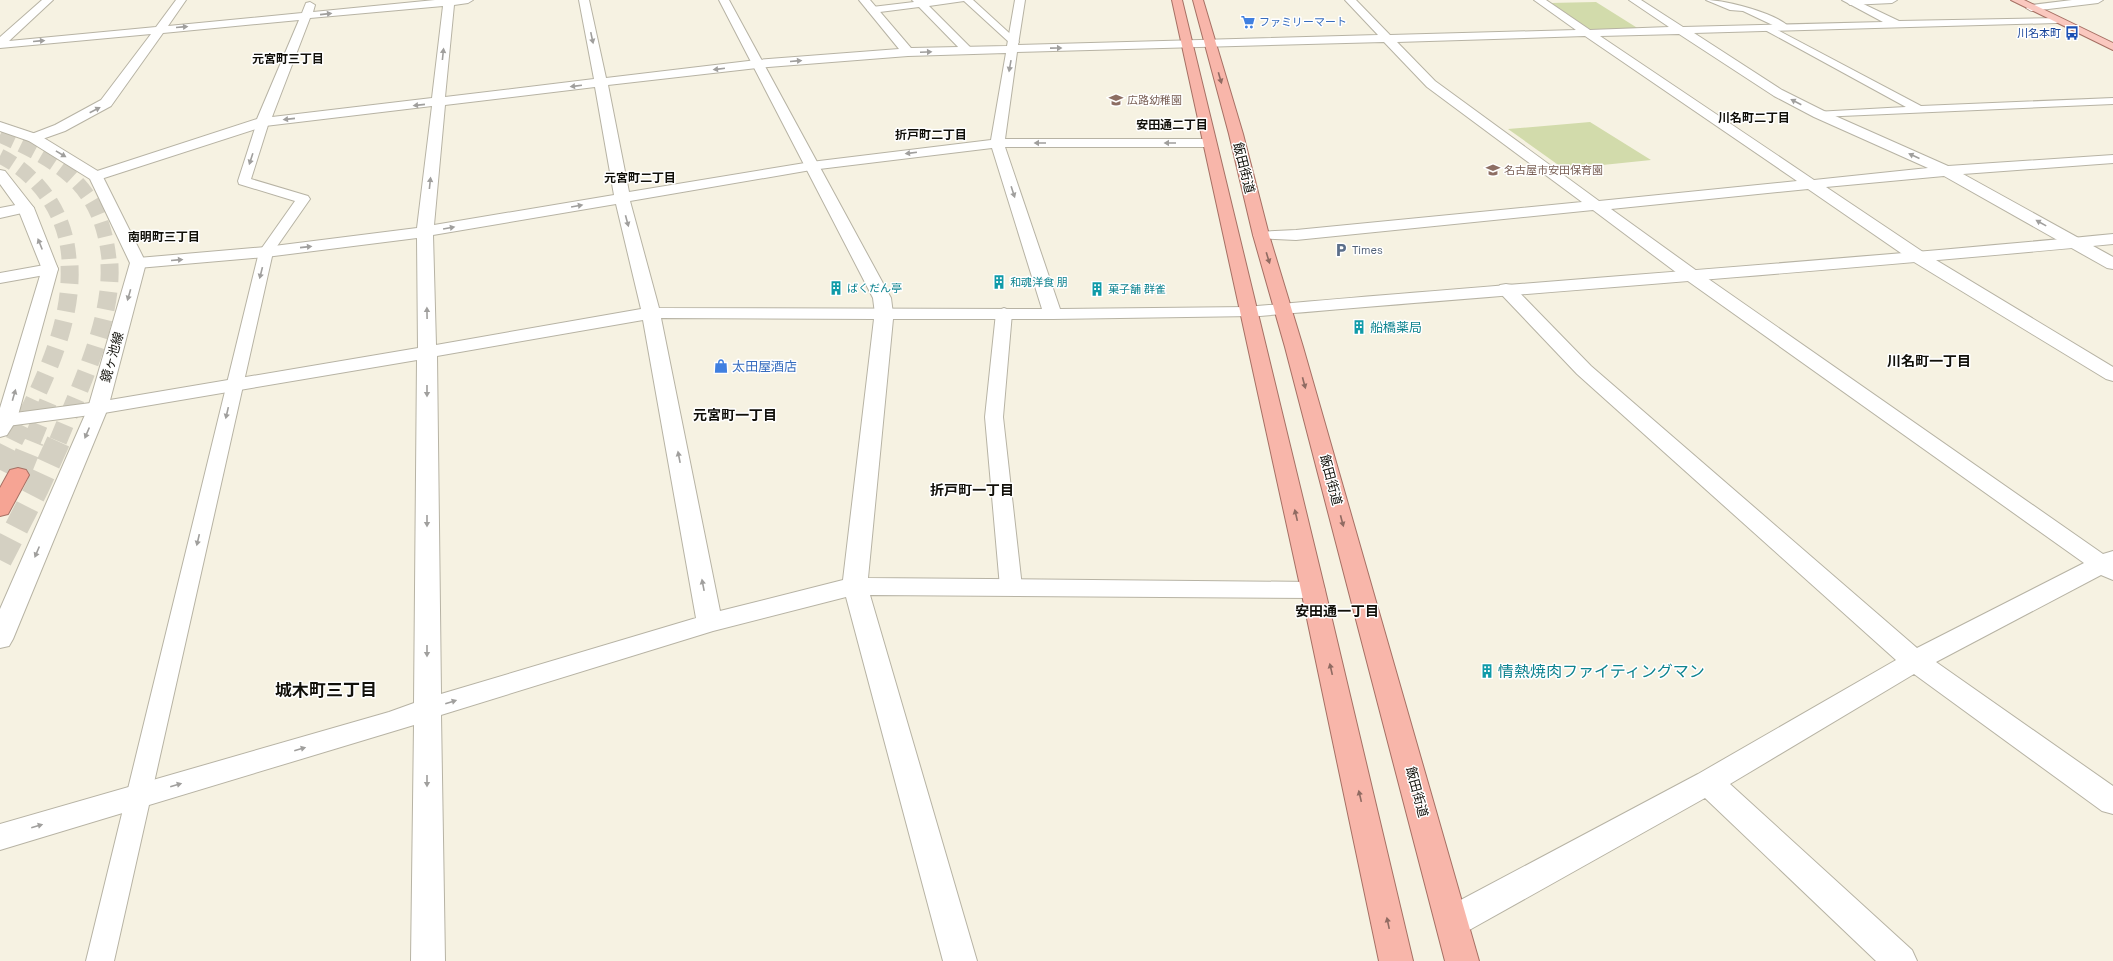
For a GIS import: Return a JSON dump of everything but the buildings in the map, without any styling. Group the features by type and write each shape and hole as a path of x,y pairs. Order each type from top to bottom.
{"highway":[{"path":"1177,0 1313,590 1393,960"},
{"name":"飯田街道","path":"1198,0 1261,236 1283,309 1462,961"},
{"path":"0,509 18,475"}],"main road":[{"path":"2016,0 2113,47"}],"street":[{"path":"0,44 48,0"},
{"path":"34,138 60,128 106,104 181,0"},
{"path":"263,122 312,0"},
{"path":"0,44 468,0"},
{"path":"584,0 622,198 651,313 710,623"},
{"path":"724,0 882,298 884,314 855,586 960,961"},
{"path":"864,0 908,52"},
{"path":"1020,0 997,143 1053,314"},
{"path":"1350,0 1431,84 1691,275 2109,565 1915,661 1708,782 1452,922"},
{"path":"1539,0 1585,33 1920,258 2113,375"},
{"path":"1634,0 1778,93 1819,114 1946,171 2113,264"},
{"path":"2031,8 2098,0"},
{"path":"428,961 427,352 425,232 449,1"},
{"path":"1850,1 1898,24"},
{"path":"96,176 263,122 757,64 908,52 967,50 1013,45 1187,45 1387,38 2056,20"},
{"path":"0,126 34,138 96,176 138,263 266,252 425,232 811,166 997,143 1209,143"},
{"path":"1261,236 1296,235 1594,204 1946,171 2113,159"},
{"path":"0,174 26,208 50,269 2,424 234,386 651,313 1053,314 1248,312 1506,289 1920,258 2075,242 2113,240"},
{"path":"0,213 26,208"},
{"name":"鏡ヶ池線","path":"0,639 98,408 138,263"},
{"path":"0,278 50,269"},
{"path":"1506,289 1584,370 1915,661 2113,802"},
{"path":"0,837 394,721 427,709 710,623 855,586 1313,590"},
{"path":"1708,782 1900,961"}],"lane":[{"path":"872,10 919,2 960,0"},
{"path":"968,0 1013,45"},
{"path":"1711,0 1733,8 1745,8 1785,28"},
{"path":"1850,1 1892,0"},
{"path":"919,2 967,50"},
{"path":"1768,28 1918,109"},
{"path":"1819,114 2113,101"},
{"path":"100,961 266,252 303,199 244,181 263,122"},
{"path":"1004,313 994,417 1011,587"}],"green space":[{"path":"1596,2 1639,29 1588,30 1549,3"},
{"path":"1590,122 1651,160 1564,169 1508,129"}],"tunnel":[{"path":"0,135 42,156 60,167 75,180 87,195 97,213 105,234 109,259"},
{"path":"0,156 27,174 48,198 63,227 69,259"},
{"path":"14,441 45,375 62,329 70,282 69,258"},
{"path":"58,441 85,375 101,327 107,303 109,259"},
{"path":"32,441 48,402"},
{"path":"0,470 15,440"},
{"path":"18,475 32,440"},
{"path":"0,560 37,488 59,440"}],"place":[{"name":"ファミリーマート","path":"1248,22"},
{"name":"川名本町","path":"2072,33"},
{"name":"広路幼稚園","path":"1116,100"},
{"name":"名古屋市安田保育園","path":"1493,170"},
{"name":"Times","path":"1341,250"},
{"name":"和魂洋食 朋","path":"999,282"},
{"name":"ばくだん亭","path":"836,288"},
{"name":"菓子舗 群雀","path":"1097,289"},
{"name":"船橋薬局","path":"1359,327"},
{"name":"太田屋酒店","path":"721,366"},
{"name":"情熱焼肉ファイティングマン","path":"1487,671"}],"district":[{"name":"元宮町三丁目","path":"288,59"},
{"name":"川名町二丁目","path":"1754,118"},
{"name":"安田通二丁目","path":"1172,125"},
{"name":"折戸町二丁目","path":"931,135"},
{"name":"元宮町二丁目","path":"640,178"},
{"name":"南明町三丁目","path":"164,237"},
{"name":"川名町一丁目","path":"1929,361"},
{"name":"元宮町一丁目","path":"735,415"},
{"name":"折戸町一丁目","path":"972,490"},
{"name":"安田通一丁目","path":"1337,611"},
{"name":"城木町三丁目","path":"326,690"}]}
